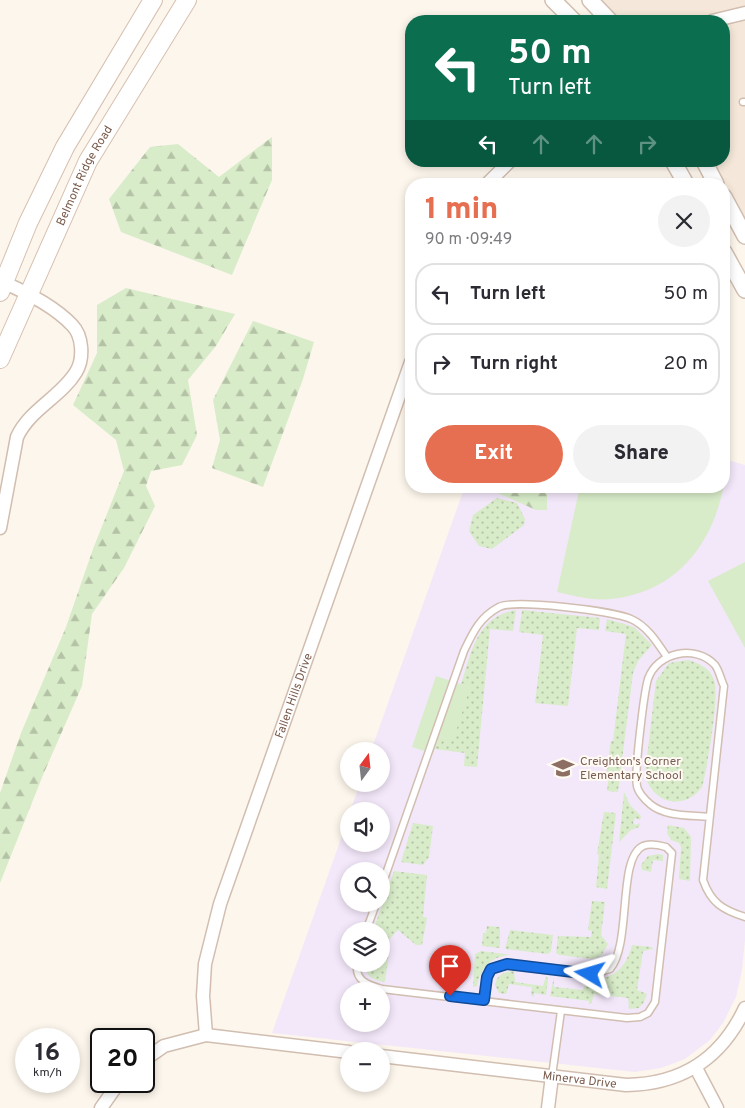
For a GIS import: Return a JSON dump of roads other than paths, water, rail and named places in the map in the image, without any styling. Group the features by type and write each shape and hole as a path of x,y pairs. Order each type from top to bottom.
{"main road":[{"path":"1,285 28,223 65,147 153,0"},
{"name":"Belmont Ridge Road","path":"0,359 27,294 88,161 130,89 187,0"}],"street":[{"path":"553,0 568,15"},
{"path":"590,0 604,15"},
{"path":"730,17 745,13"},
{"path":"493,178 504,167"},
{"path":"676,167 683,178"},
{"path":"730,208 745,236"},
{"path":"730,263 745,290"},
{"path":"0,528 17,437 22,425 77,371 81,356 81,341 73,326 27,294 1,285"},
{"name":"Fallen Hills Drive","path":"206,1035 203,996 205,964 220,904 405,379"},
{"name":"Minerva Drive","path":"390,1057 626,1085 642,1085 661,1082 696,1068 716,1052 730,1034 745,1008"},
{"path":"155,1052 164,1046 206,1035 340,1051"},
{"path":"696,1068 718,1108"},
{"path":"548,1108 552,1076"},
{"path":"101,1108 112,1093"}],"lane":[{"path":"390,862 464,651 477,624 500,606 520,603 622,615 645,627 666,657"},
{"path":"709,817 672,813 652,806 637,787 637,766 648,678 666,657 679,653 697,655 715,665 724,686 704,880 708,894 716,904 745,917"},
{"path":"356,972 360,980 368,985 382,989 484,1000 561,1011 627,1018 640,1017 648,1013 655,1002 672,853 666,847 658,845 642,847 631,860 619,954 610,969 590,974 507,964 498,965 491,969 487,977 484,1000"},
{"path":"552,1076 561,1011"}],"place":[{"name":"Creighton's Corner Elementary School","path":"563,768"}]}
